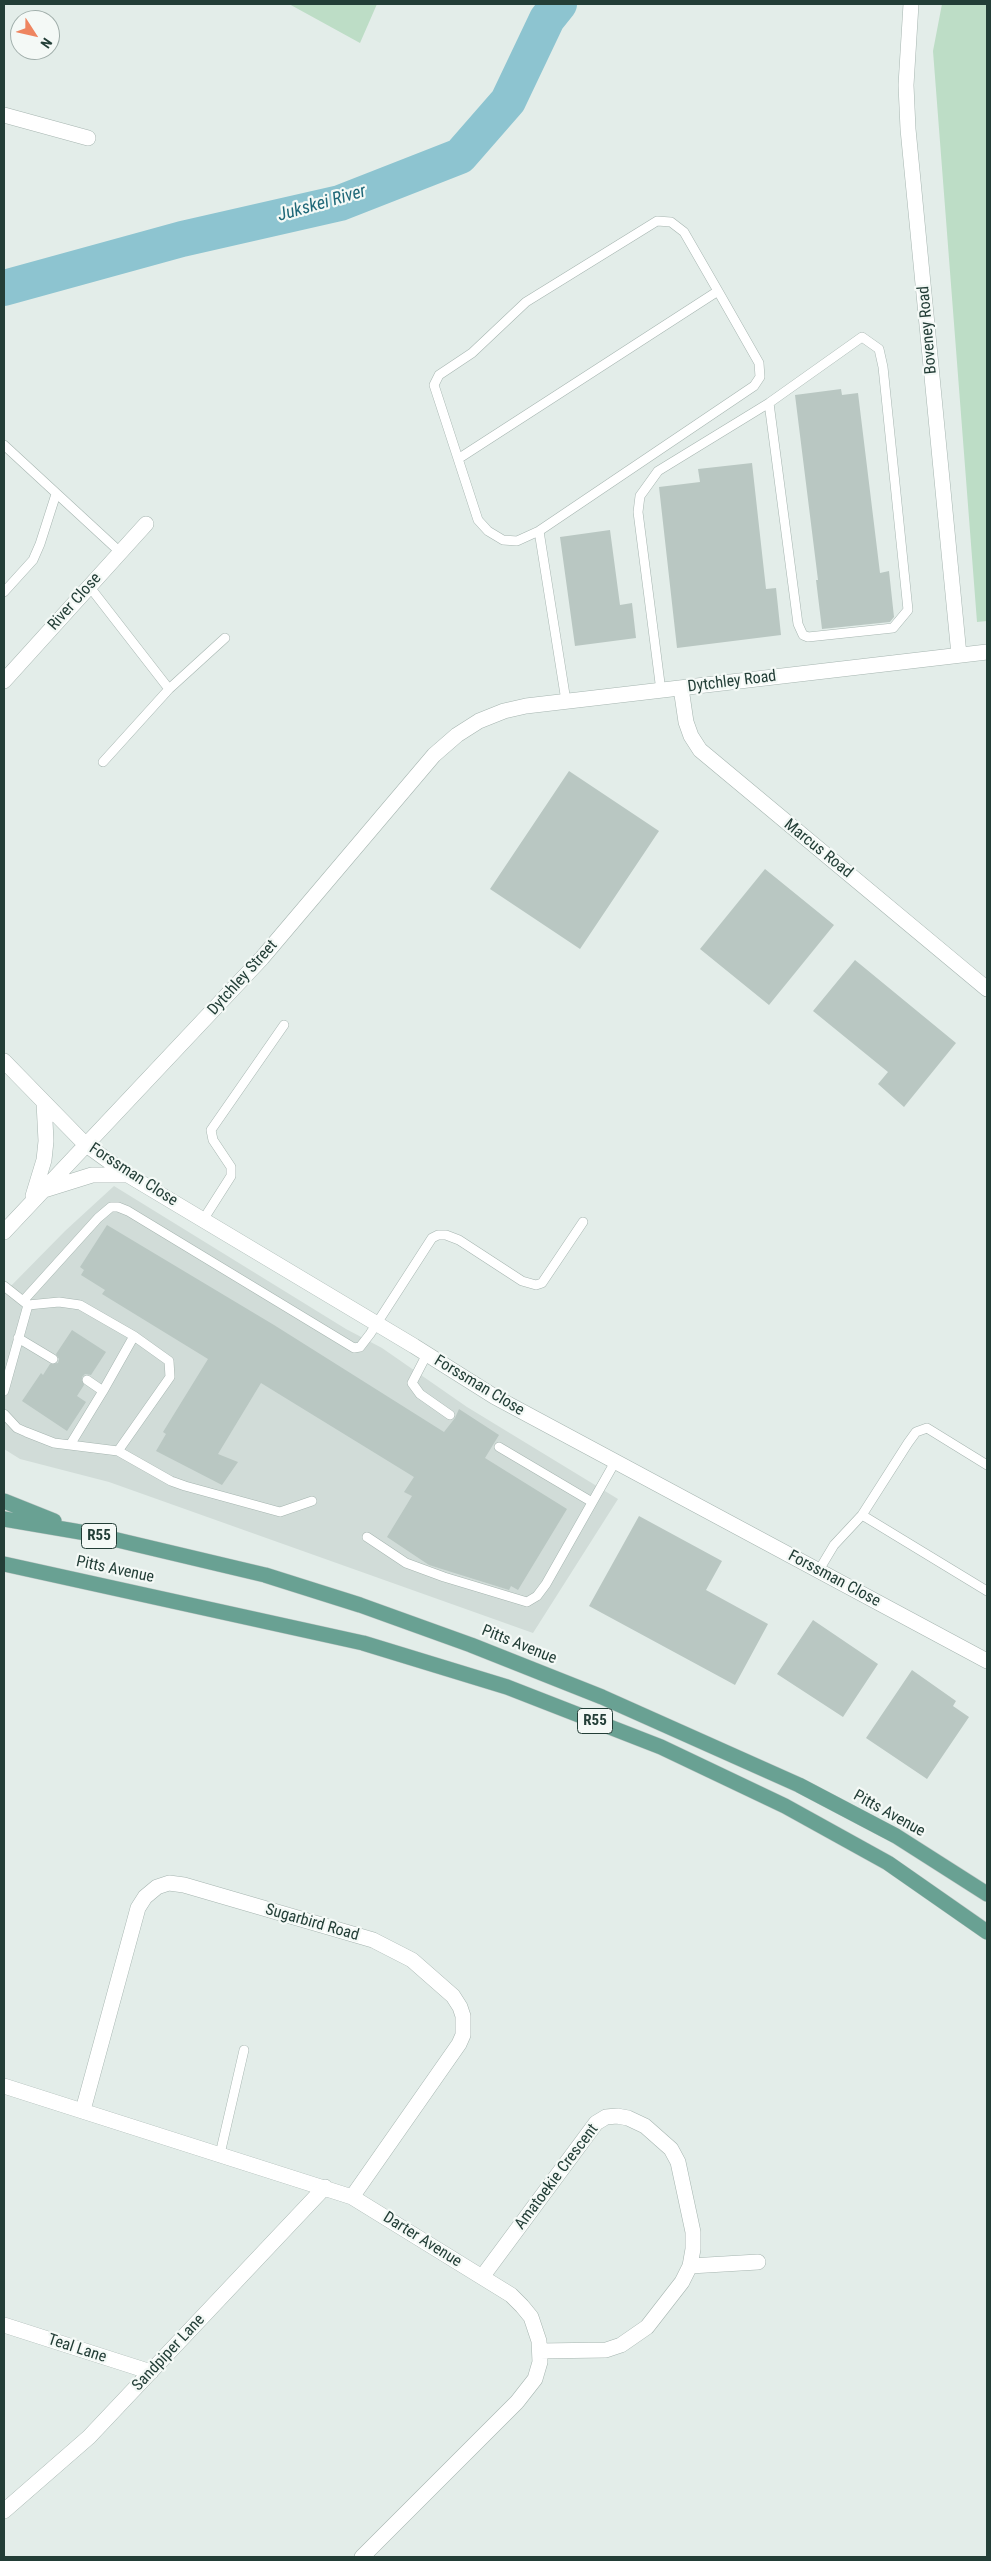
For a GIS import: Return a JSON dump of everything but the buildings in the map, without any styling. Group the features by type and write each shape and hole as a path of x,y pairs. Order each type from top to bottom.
{"main road":[{"path":"4,1502 92,1534"},
{"name":"Pitts Avenue","path":"4,1519 92,1534 265,1576 360,1605 471,1645 585,1690 799,1785 896,1836 987,1894"},
{"name":"Pitts Avenue","path":"4,1564 363,1643 507,1687 660,1747 785,1806 888,1863 987,1932"},
{"path":"4,1571 26,1569"}],"street":[{"name":"Boveney Road","path":"911,4 906,85 908,129 959,655"},
{"path":"4,115 88,138"},
{"name":"River Close","path":"4,681 146,524"},
{"name":"Dytchley Road","path":"479,721 519,708 987,652"},
{"name":"Marcus Road","path":"681,688 690,736 700,750 987,988"},
{"name":"Dytchley Street","path":"4,1232 262,958 434,755 457,735 479,721"},
{"name":"Forssman Close","path":"4,1061 85,1144 128,1175 427,1354 495,1397 987,1661"},
{"path":"31,1202 44,1160 46,1141 44,1102"},
{"path":"42,1190 92,1175 128,1175"},
{"name":"Sugarbird Road","path":"84,2110 138,1908 145,1897 157,1887 169,1883 184,1885 373,1940 412,1960 453,1996 463,2016 463,2035 459,2044 352,2197"},
{"name":"Darter Avenue","path":"4,2086 352,2197 482,2277 522,2306 530,2317 540,2351 539,2371 531,2386 362,2557"},
{"name":"Amatoekie Crescent","path":"482,2277 596,2123 606,2117 617,2116 645,2126 660,2138 678,2162 693,2232 690,2266 682,2282 647,2327 635,2337 606,2350 540,2351"},
{"name":"Sandpiper Lane","path":"4,2510 89,2437 325,2187"},
{"path":"690,2266 758,2262"},
{"name":"Teal Lane","path":"4,2325 151,2372"}],"lane":[{"path":"657,221 671,222 684,232 759,363 760,377 754,386 539,531 517,541 503,540 488,531 478,520 458,459 434,385 439,374 472,353 526,302 657,221"},
{"path":"458,459 718,291"},
{"path":"661,691 638,512 640,496 658,471 769,402 862,337 879,349 883,367 909,604 904,616 893,628 808,637 801,631 769,402"},
{"path":"4,445 120,552"},
{"path":"4,592 33,560 56,494"},
{"path":"539,531 566,702"},
{"path":"89,586 169,689"},
{"path":"103,762 169,689 225,638"},
{"path":"203,1220 231,1176 230,1167 213,1140 211,1130 284,1025"},
{"path":"4,1390 26,1303 98,1218 111,1207 118,1207 128,1211 346,1346 354,1348 360,1347 377,1324 432,1238 446,1234 459,1240 522,1281 536,1285 542,1283 583,1222"},
{"path":"4,1286 26,1303 59,1302 80,1305 98,1313 170,1361 170,1377 118,1451"},
{"path":"70,1445 134,1336"},
{"path":"18,1338 53,1359"},
{"path":"427,1354 412,1383 420,1394 450,1415"},
{"path":"87,1380 103,1391"},
{"path":"4,1414 17,1428 54,1443 118,1451 172,1481 270,1509 289,1511 312,1501"},
{"path":"818,1570 834,1545 862,1515 916,1432 927,1428 987,1465"},
{"path":"499,1447 592,1502"},
{"path":"367,1537 406,1563 444,1578 528,1602 538,1596 546,1584 615,1462"},
{"path":"862,1515 987,1591"},
{"path":"220,2154 244,2050"}],"shaded area":[{"path":"114,1186 346,1329 382,1348 467,1407 618,1499 533,1633 109,1482 20,1459 4,1449 4,1293 65,1231"}],"green space":[{"path":"289,4 377,4 360,43"},
{"path":"942,4 987,4 987,621 977,622 933,51"}],"waterway":[{"name":"Jukskei River","path":"4,288 182,239 340,203 460,156 508,101 547,19 559,4"}]}
